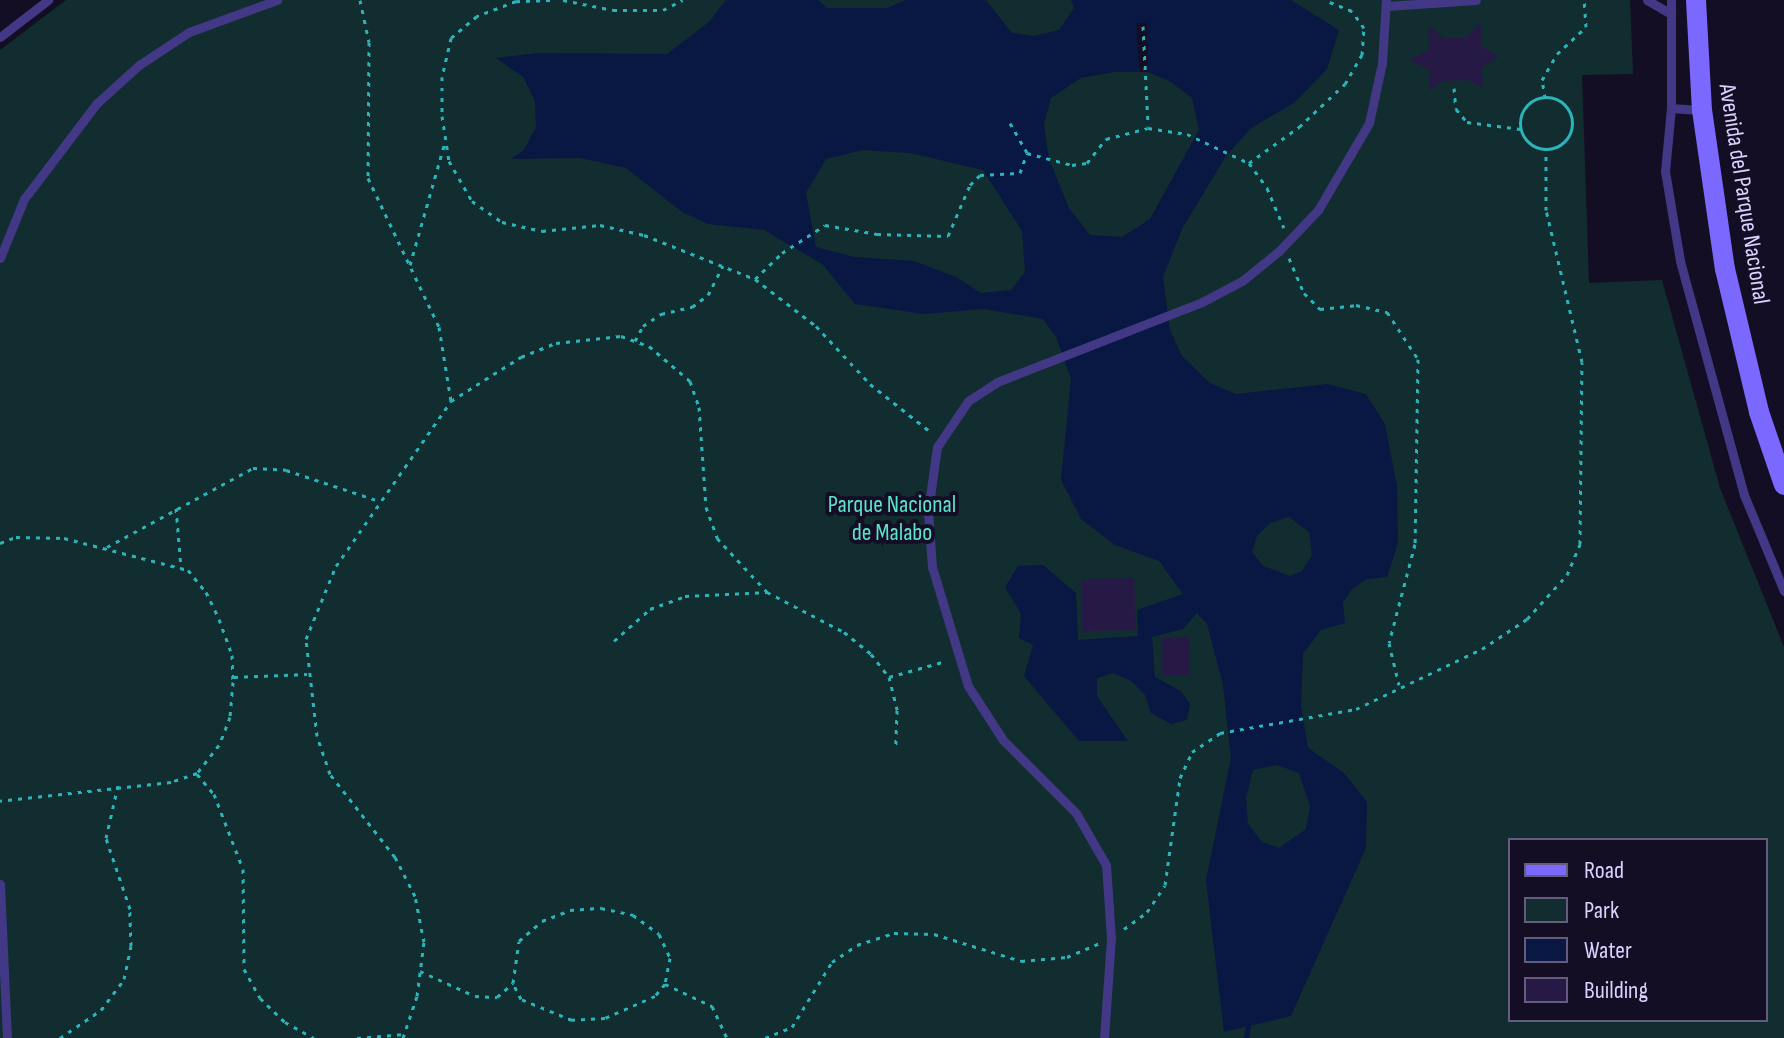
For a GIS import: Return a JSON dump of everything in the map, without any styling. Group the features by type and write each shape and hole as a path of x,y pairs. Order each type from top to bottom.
{"street":[{"name":"Avenida del Parque Nacional","path":"1696,0 1702,110 1725,269 1759,412 1784,485"}],"lane":[{"path":"0,37 48,0"},
{"path":"0,258 24,199 96,104 139,65 189,32 277,0"},
{"path":"1104,1038 1111,938 1110,886 1093,839 1076,813 1003,740 968,686 932,567 930,476 941,439 968,401 1033,367 1202,302 1242,281 1289,240 1345,169 1369,123 1387,3 1476,0"},
{"path":"1647,0 1671,14"},
{"path":"1671,0 1671,108 1665,171 1680,261 1744,495 1784,591"},
{"path":"1671,108 1702,110"},
{"path":"0,884 7,1038"}],"path":[{"path":"360,0 369,42 368,178 439,327 451,401"},
{"path":"550,0 516,1 477,16 451,38 442,77 446,138 449,161 472,201 502,222 542,231 600,225 644,235 755,279 816,326 870,384 941,439"},
{"path":"563,0 613,10 663,10 683,0"},
{"path":"1249,163 1299,127 1345,84 1362,55 1364,28 1352,11 1325,0"},
{"path":"1545,98 1542,80 1557,54 1586,27 1584,0"},
{"path":"1143,26 1148,128"},
{"path":"1454,88 1456,109 1467,122 1521,129"},
{"path":"1545,98 1567,107 1572,121 1566,141 1546,149 1530,143 1521,129 1523,111 1545,98"},
{"path":"755,279 782,253 825,225 877,234 948,236 970,185 980,175 1020,173 1027,153 1010,123"},
{"path":"1027,153 1087,163 1106,139 1148,128 1187,134 1235,155 1249,163 1267,188 1289,240 1289,261 1304,293 1320,309 1356,305 1387,312 1418,359 1415,544 1389,643 1399,685"},
{"path":"410,265 446,138"},
{"path":"765,1038 792,1027 832,962 857,945 894,933 934,934 1021,961 1067,957 1111,938 1147,912 1165,885 1180,778 1192,752 1220,733 1356,709 1399,685 1482,649 1527,619 1567,575 1580,544 1582,362 1546,210 1546,149"},
{"path":"635,341 643,326 661,314 692,307 708,295 723,266"},
{"path":"357,1038 404,1036 424,942 415,896 395,857 330,774 317,736 307,674 306,639 314,612 336,566 451,401 521,357 556,343 592,336 635,341 670,359 690,381 699,407 706,507 717,538 767,592 844,632 889,677 897,710 896,745"},
{"path":"107,547 253,468 286,470 379,501"},
{"path":"176,507 181,568"},
{"path":"0,543 16,537 64,538 181,568 206,592 232,655 233,677 224,731 197,773 171,782 118,785 0,801"},
{"path":"614,641 650,609 685,596 767,592"},
{"path":"889,677 958,658"},
{"path":"233,677 307,674"},
{"path":"197,773 214,794 243,869 244,969 260,998 285,1022 314,1038"},
{"path":"60,1038 101,1010 124,979 131,946 130,909 106,838 118,785"},
{"path":"601,908 633,915 659,934 670,958 665,984 638,1007 605,1018 572,1020 521,999 513,983 519,941 542,921 570,910 601,908"},
{"path":"420,971 475,996 497,997 513,983"},
{"path":"665,984 712,1006 727,1038"}],"green space":[{"name":"Parque Nacional de Malabo","path":"66,0 1630,0 1633,74 1582,75 1589,283 1662,280 1720,488 1784,647 1784,1038 0,1038 0,50"}],"water":[{"path":"726,0 818,0 827,8 887,8 906,0 986,0 1012,33 1034,36 1059,30 1074,8 1071,0 1291,0 1339,30 1327,69 1294,103 1251,128 1226,156 1182,229 1163,277 1170,330 1182,356 1210,383 1236,394 1327,384 1366,394 1385,424 1397,486 1398,543 1387,577 1367,579 1351,590 1343,603 1345,623 1321,630 1303,654 1301,706 1308,748 1344,773 1367,802 1366,848 1291,1016 1224,1032 1206,880 1231,758 1223,685 1207,624 1197,613 1183,629 1152,637 1155,677 1181,691 1190,704 1187,720 1171,724 1151,713 1145,695 1131,681 1113,673 1097,678 1097,696 1128,741 1079,741 1024,676 1033,645 1019,638 1021,614 1005,587 1018,566 1043,565 1076,593 1078,640 1138,636 1137,610 1183,594 1159,561 1115,545 1081,519 1061,480 1071,379 1056,337 1043,319 983,309 924,314 855,304 822,264 764,230 708,224 682,212 626,168 580,158 511,159 524,150 536,127 535,101 523,77 496,58 538,53 667,54 709,22","holes":["1114,72 1148,72 1171,82 1192,98 1199,130 1150,219 1122,237 1090,235 1069,208 1049,159 1044,124 1051,98 1081,78","863,150 910,153 983,170 1022,231 1025,272 1011,290 981,293 956,277 914,261 854,257 816,247 806,193 826,159","1289,517 1309,532 1312,555 1302,571 1290,576 1263,566 1252,552 1257,536 1270,523","1277,765 1299,773 1310,806 1306,829 1279,848 1262,842 1248,824 1246,798 1253,770"]}],"pier":[{"path":"1136,23 1147,23 1148,72 1140,72"}],"building":[{"path":"1481,22 1481,46 1499,57 1482,67 1483,88 1468,80 1443,81 1430,91 1429,69 1409,60 1429,50 1428,26 1444,38 1466,38"},
{"path":"1134,578 1136,630 1082,631 1081,579"},
{"path":"1189,637 1190,675 1162,675 1161,638"}],"waterway":[{"path":"1246,1038 1248,1026"}]}
